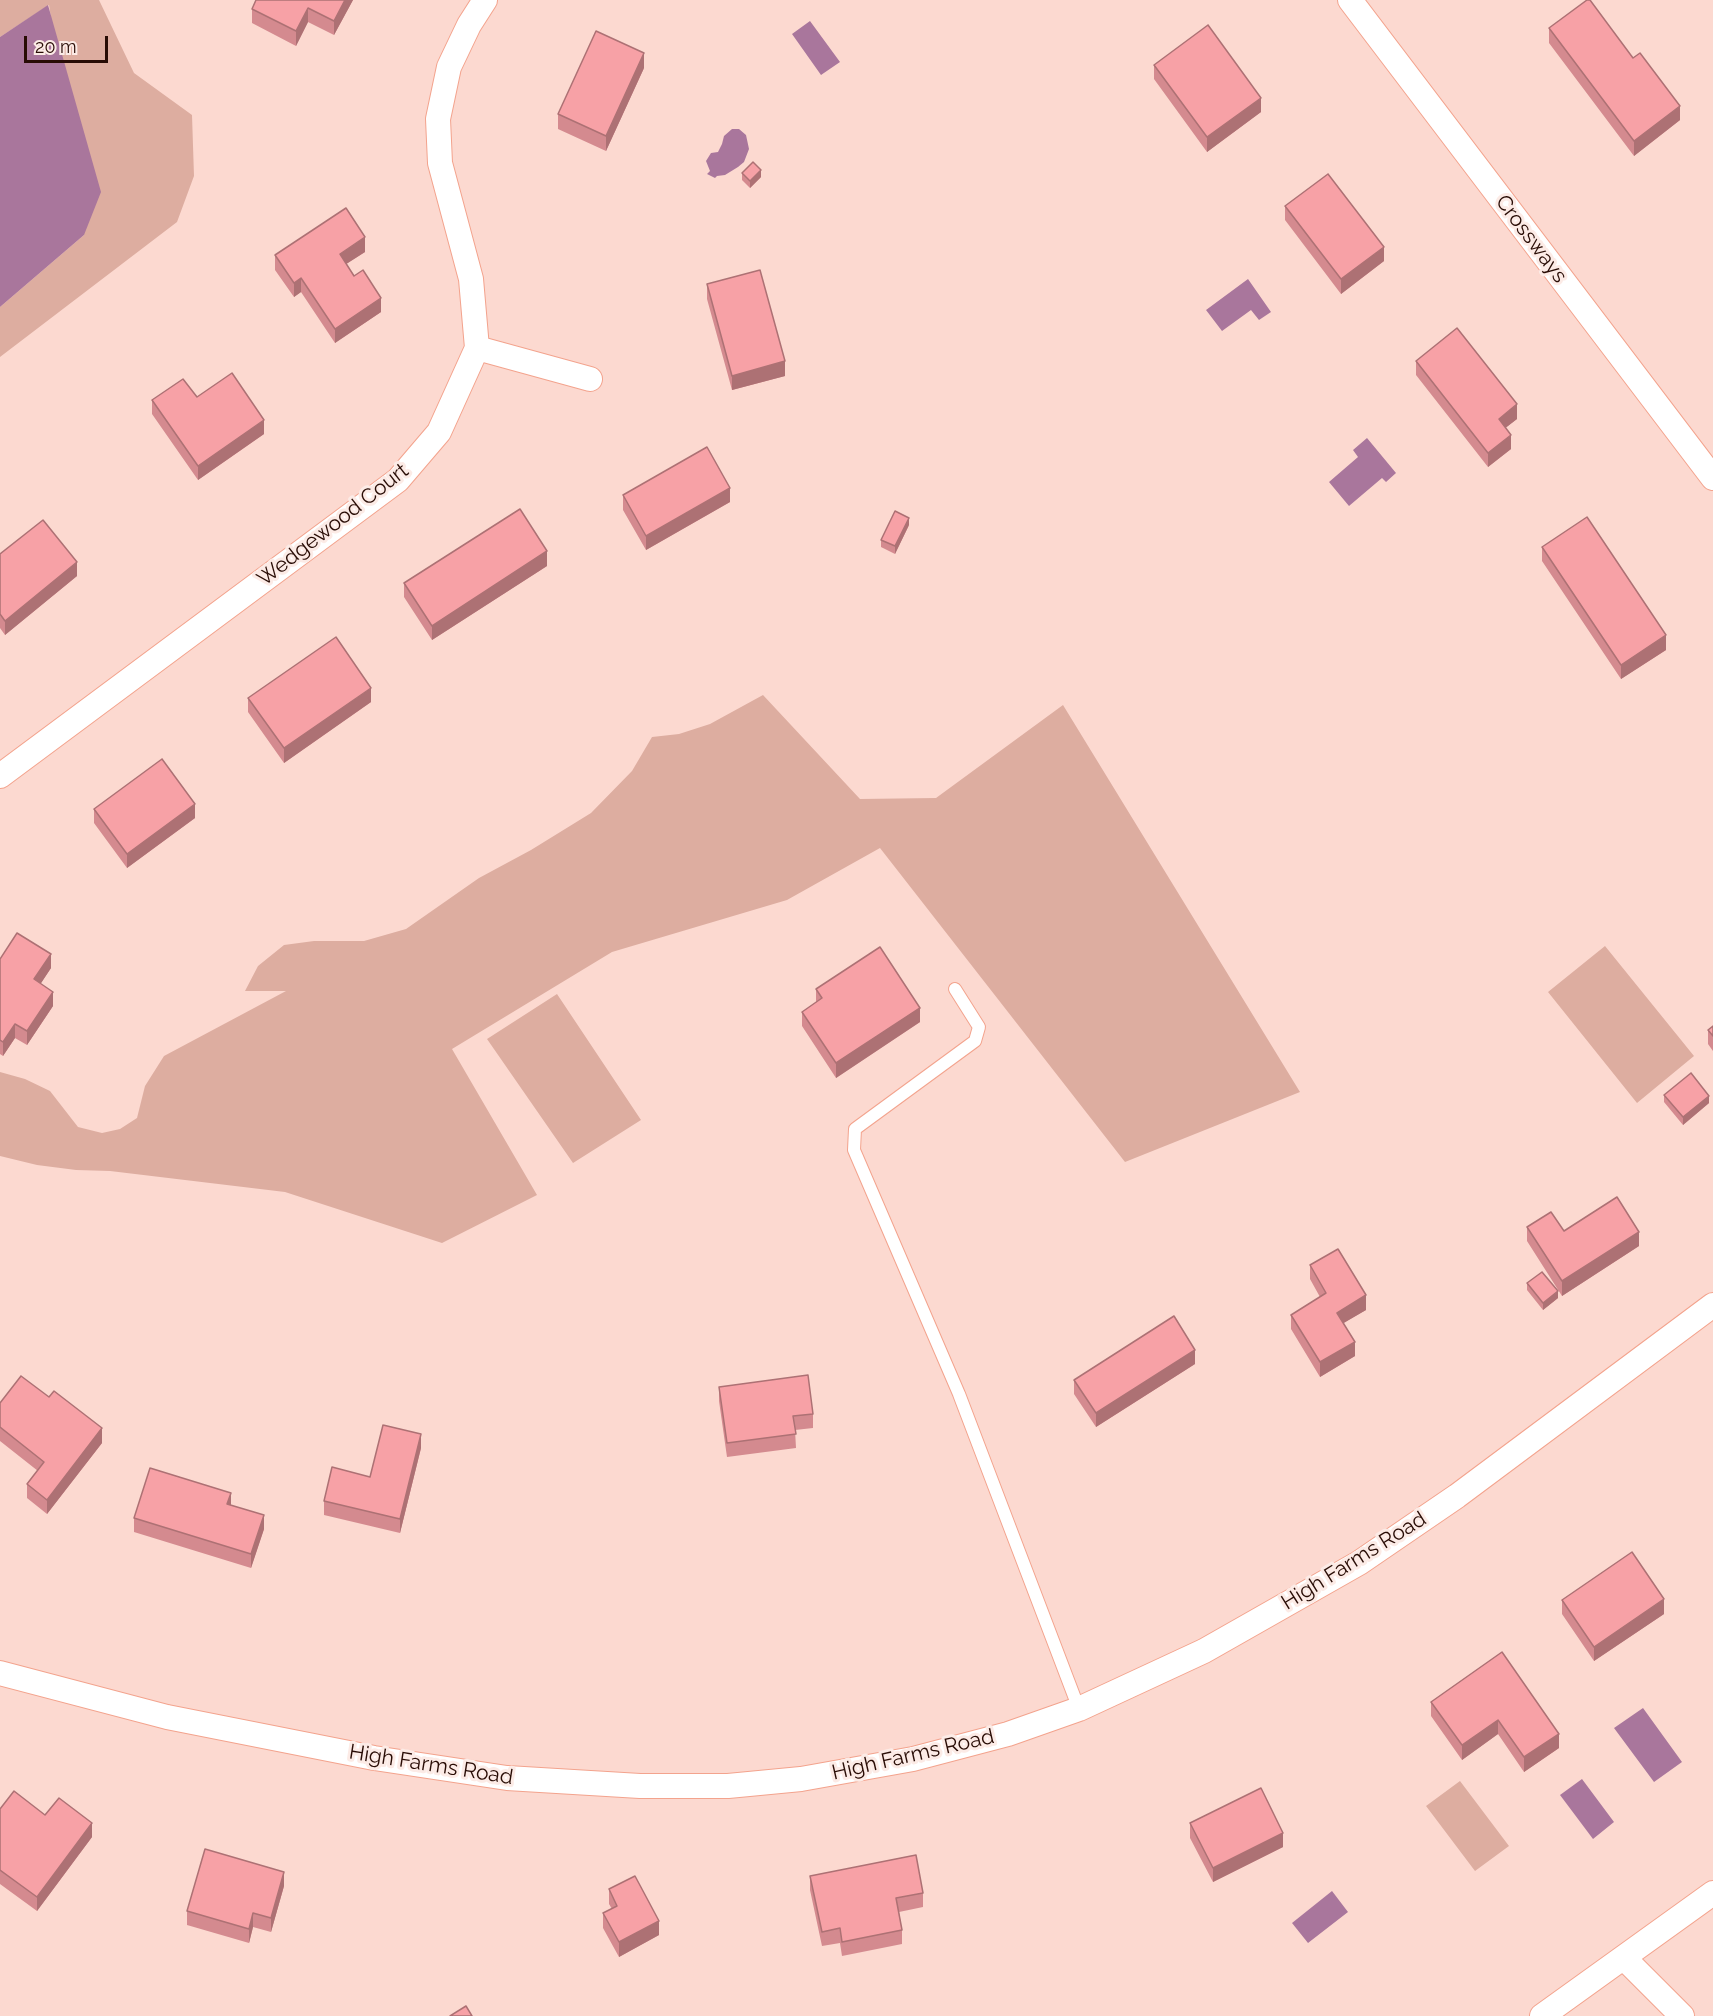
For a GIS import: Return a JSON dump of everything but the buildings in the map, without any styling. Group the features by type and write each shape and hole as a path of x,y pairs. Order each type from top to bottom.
{"street":[{"name":"Wedgewood Court","path":"0,776 398,480 439,432 477,348 471,279 440,163 438,119 449,67 469,25 485,0"},
{"name":"Crossways","path":"1350,0 1713,478"},
{"path":"477,348 590,379"},
{"name":"High Farms Road","path":"0,1673 167,1717 374,1758 507,1778 640,1786 728,1786 801,1779 913,1759 1008,1734 1079,1709 1204,1651 1359,1563 1457,1496 1713,1305"},
{"path":"1542,2016 1713,1893"},
{"path":"1624,1958 1682,2016"}],"lane":[{"path":"955,989 979,1027 975,1041 855,1129 854,1150 959,1394 1079,1709"}],"shaded area":[{"path":"0,0 99,0 134,73 192,115 194,176 177,222 0,357 0,307 84,235 49,5 0,37"},
{"path":"48,5 101,192 84,235 0,307 0,37"},
{"path":"810,21 840,62 821,75 792,34"},
{"path":"732,129 739,129 746,135 749,149 744,162 725,175 715,178 707,174 710,171 706,161 711,153 718,152 724,136"},
{"path":"1248,279 1271,312 1259,320 1251,310 1222,331 1206,310"},
{"path":"1367,438 1396,473 1386,482 1382,478 1349,506 1329,482 1358,457 1353,450"},
{"path":"763,695 860,799 936,798 1063,705 1300,1092 1125,1162 880,848 787,900 612,952 452,1049 537,1195 442,1243 285,1192 110,1171 76,1170 37,1165 0,1156 0,1072 25,1079 50,1091 78,1127 102,1133 120,1129 137,1118 145,1086 164,1056 286,991 245,991 258,966 284,945 314,941 364,941 406,929 479,878 531,850 591,813 632,771 652,737 679,734 710,724"},
{"path":"1605,946 1694,1056 1637,1103 1548,992"},
{"path":"557,994 641,1120 573,1163 487,1039"},
{"path":"1643,1708 1682,1762 1654,1782 1614,1728"},
{"path":"1582,1779 1614,1822 1593,1839 1560,1795"},
{"path":"1460,1781 1509,1846 1475,1871 1426,1806"},
{"path":"1332,1891 1348,1912 1308,1943 1292,1923"}]}
